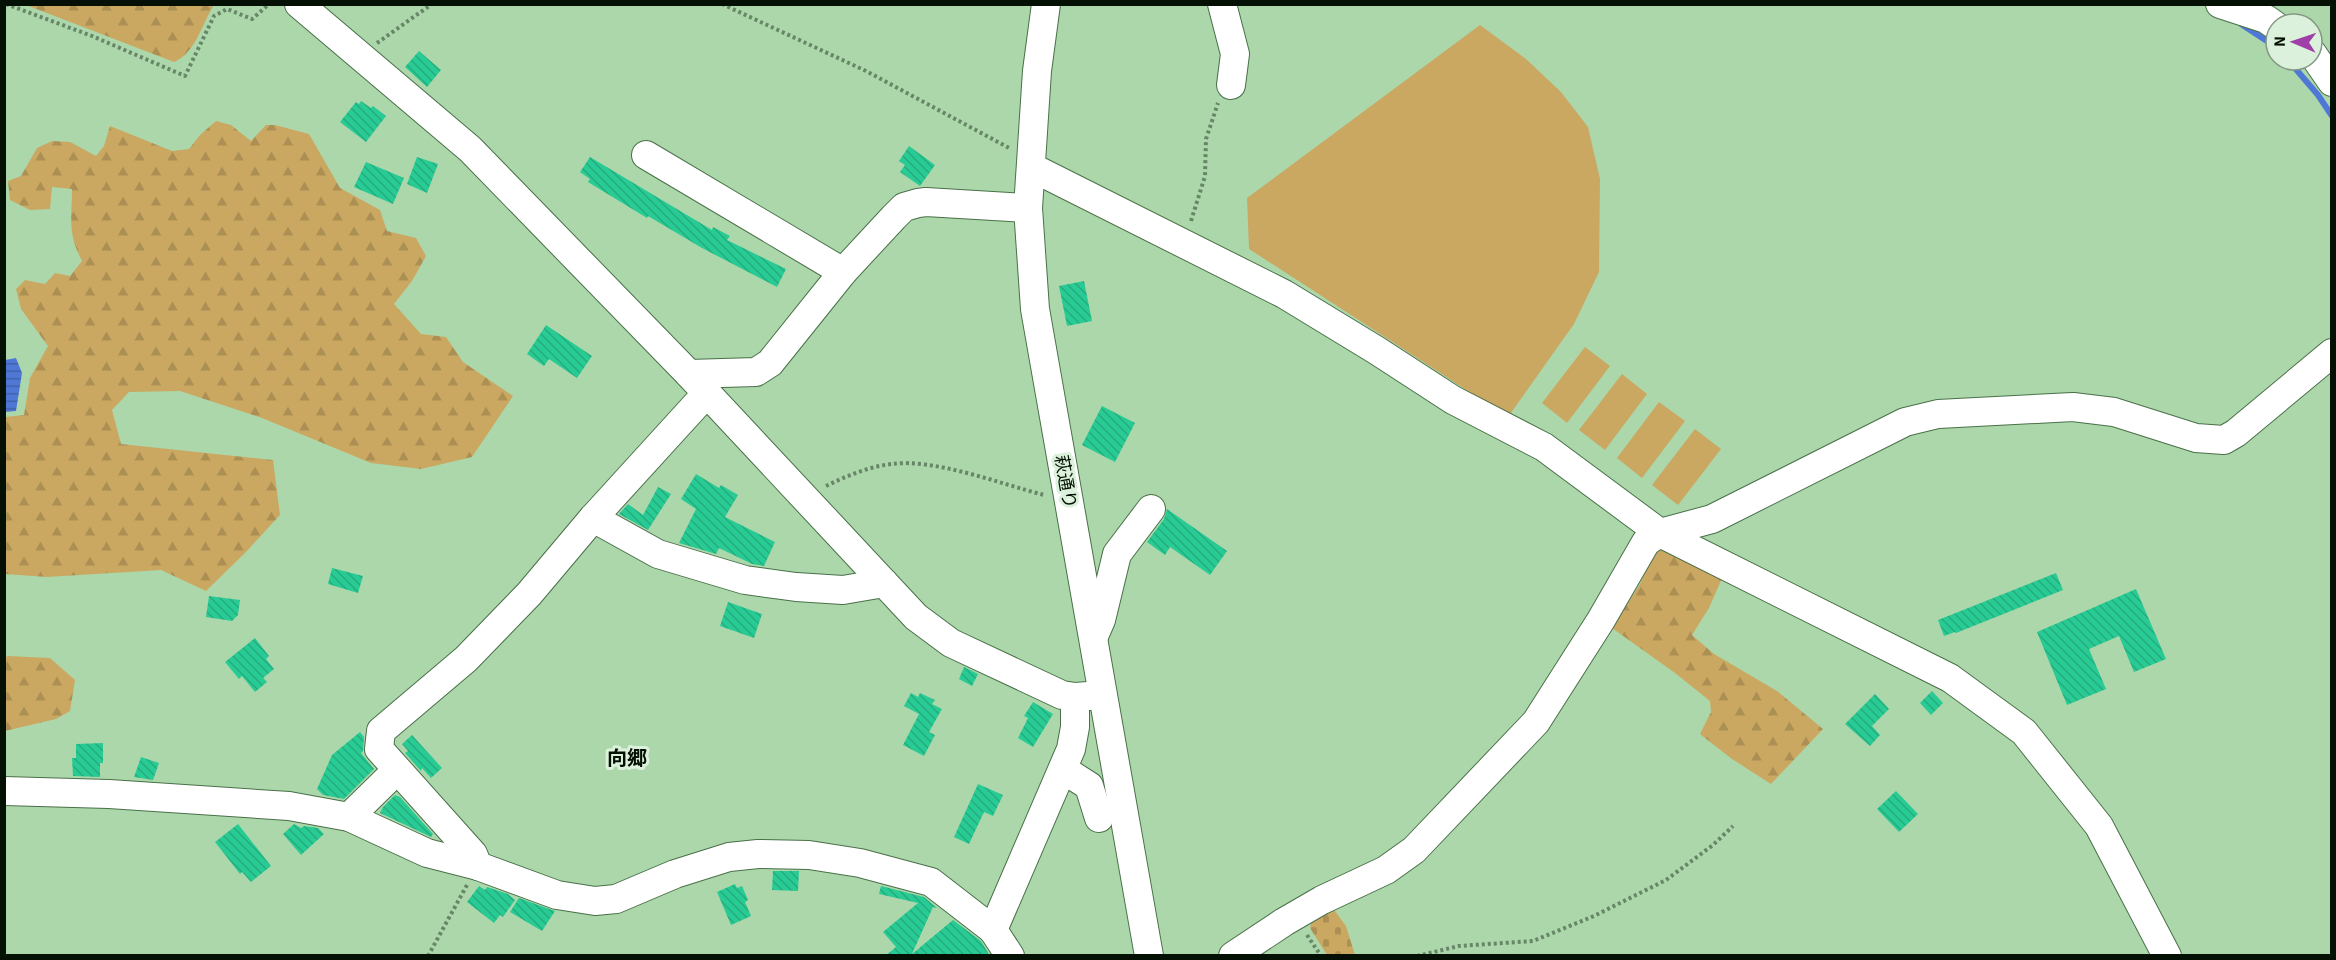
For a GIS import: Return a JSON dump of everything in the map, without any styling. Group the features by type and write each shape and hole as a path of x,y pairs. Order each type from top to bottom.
{"street":[{"path":"300,4 470,149 698,384 916,616 951,643 1062,695 1089,696 1075,727 1064,770 993,930"},
{"name":"萩通り","path":"1046,4 1038,71 1028,208 1035,309 1093,638 1089,696 1149,956"},
{"path":"1222,4 1235,54 1231,85"},
{"path":"2220,4 2264,18"},
{"path":"646,155 843,272"},
{"path":"1032,164 1180,243 1284,294 1453,400 1544,447 1660,533 1950,678 2024,732 2099,826 2167,956"},
{"path":"478,866 473,854 379,749 381,731 466,659 529,594 593,518 698,384 764,369 843,272 904,207 926,202 1028,208"},
{"path":"1233,956 1284,922 1322,900 1386,870 1414,850 1536,722 1601,620 1646,542 1660,533 1712,519 1905,422 1938,414 2073,407 2114,412 2196,438 2224,440 2236,434 2331,353"},
{"path":"1093,638 1101,620 1117,554 1151,509"},
{"path":"593,518 658,554 745,580 843,590 884,583"},
{"path":"349,818 397,770"},
{"path":"1064,770 1089,786 1099,819"},
{"path":"4,791 109,794 289,806 349,818 427,852 478,866 557,895 595,901 616,899 675,873 729,857 758,854 809,855 860,863 931,882 993,930 1010,956"}],"path":[{"path":"6,4 92,36 185,76 214,16 227,9 252,19 269,4"},
{"path":"360,56 390,32 432,4"},
{"path":"722,4 866,71 1032,164"},
{"path":"1180,243 1190,225 1205,176 1206,140 1217,104 1231,85"},
{"path":"810,505 825,486 850,474 892,464 920,464 954,470 1069,501"},
{"path":"1417,956 1459,945 1533,941 1666,880 1713,845 1733,826"},
{"path":"428,956 478,866"}],"green space":[{"path":"26,5 214,5 193,45 182,58 174,62"},
{"path":"1480,25 1526,59 1561,92 1588,127 1600,179 1599,272 1574,324 1508,417 1249,249 1247,198"},
{"path":"216,121 231,125 251,141 266,125 275,125 309,134 340,188 380,210 387,231 416,238 426,256 412,281 394,304 421,334 446,337 463,362 513,396 472,457 421,469 371,463 262,418 180,391 129,392 112,410 121,444 273,460 280,515 206,591 161,570 47,577 5,574 5,417 24,415 30,378 48,346 21,309 16,289 25,280 45,284 55,273 70,276 82,261 72,233 72,189 52,187 50,209 30,210 10,200 8,181 21,176 37,148 52,141 70,142 96,156 104,146 110,126 172,151 189,149"},
{"path":"1585,347 1610,366 1567,423 1542,403"},
{"path":"1622,374 1647,394 1605,450 1579,430"},
{"path":"1659,402 1685,421 1642,478 1617,458"},
{"path":"1695,429 1721,449 1678,505 1652,485"},
{"path":"1662,548 1723,576 1709,608 1692,635 1714,654 1777,691 1823,729 1771,784 1732,759 1700,734 1711,712 1710,701 1612,628 1640,584 1653,555"},
{"path":"8,656 50,658 75,680 70,711 56,719 5,731 4,658"},
{"path":"1332,907 1346,926 1355,955 1327,955 1310,928 1313,916"}],"water":[{"path":"16,358 22,373 16,411 5,412 5,360"}],"building":[{"path":"419,51 441,70 427,87 405,67"},
{"path":"361,101 371,108 373,106 386,116 366,142 340,122 356,102 359,104"},
{"path":"909,146 935,165 920,186 900,172 905,165 899,161"},
{"path":"417,157 438,164 427,193 407,184"},
{"path":"590,157 712,230 713,227 730,236 727,240 786,269 777,287 702,248 648,216 647,218 588,182 590,179 580,172"},
{"path":"366,162 404,178 393,204 354,187"},
{"path":"1084,281 1092,321 1067,326 1059,286"},
{"path":"546,325 592,356 577,378 549,359 544,366 527,354"},
{"path":"1102,406 1135,423 1115,462 1082,445"},
{"path":"696,474 719,488 721,485 738,495 725,517 775,542 764,566 752,564 719,548 716,554 679,543 696,509 681,499"},
{"path":"658,487 671,494 648,530 619,514 628,504 643,515"},
{"path":"1167,509 1227,551 1210,575 1170,547 1165,555 1147,542 1164,519"},
{"path":"332,568 363,576 358,593 328,584"},
{"path":"2056,573 2063,590 1944,636 1938,620"},
{"path":"2136,589 2166,659 2134,672 2119,636 2089,649 2106,689 2067,705 2037,632"},
{"path":"209,596 240,600 238,615 232,621 206,617"},
{"path":"728,602 762,614 754,638 720,626"},
{"path":"255,638 269,656 266,659 274,669 263,678 267,682 255,692 242,676 239,679 225,662"},
{"path":"964,667 978,674 972,686 959,679"},
{"path":"1932,691 1943,703 1931,715 1920,703"},
{"path":"911,693 918,697 920,693 935,700 932,704 942,709 929,732 935,735 924,756 903,745 919,714 904,706"},
{"path":"1875,694 1889,709 1872,726 1880,735 1870,746 1845,724"},
{"path":"1033,702 1053,714 1033,747 1018,738 1028,718 1024,716"},
{"path":"360,732 364,737 361,753 374,769 344,799 323,795 317,789 332,755"},
{"path":"412,735 442,768 431,778 422,768 421,771 405,753 408,751 402,744"},
{"path":"103,743 100,777 73,776 72,758 76,758 76,744"},
{"path":"141,757 159,763 153,780 134,777"},
{"path":"978,784 1003,795 993,816 984,812 969,844 954,837"},
{"path":"1896,791 1918,814 1899,832 1877,809"},
{"path":"395,795 400,797 433,834 431,837 380,813"},
{"path":"238,824 271,866 251,882 242,872 240,874 215,842"},
{"path":"294,824 301,828 304,826 318,828 324,834 301,855 283,834"},
{"path":"773,871 799,871 798,891 772,890"},
{"path":"735,884 737,888 742,886 751,916 731,925 717,892"},
{"path":"479,886 485,890 487,887 508,894 515,900 503,917 500,915 494,923 467,902"},
{"path":"881,886 924,897 937,908 933,907 912,954 953,920 981,941 990,956 885,956 896,947 883,932 918,903 879,894"},
{"path":"519,898 555,911 542,931 510,912"}],"waterway":[{"path":"2241,24 2264,39"},
{"path":"2298,72 2332,116"}],"district":[{"name":"向郷","path":"627,759"}]}
